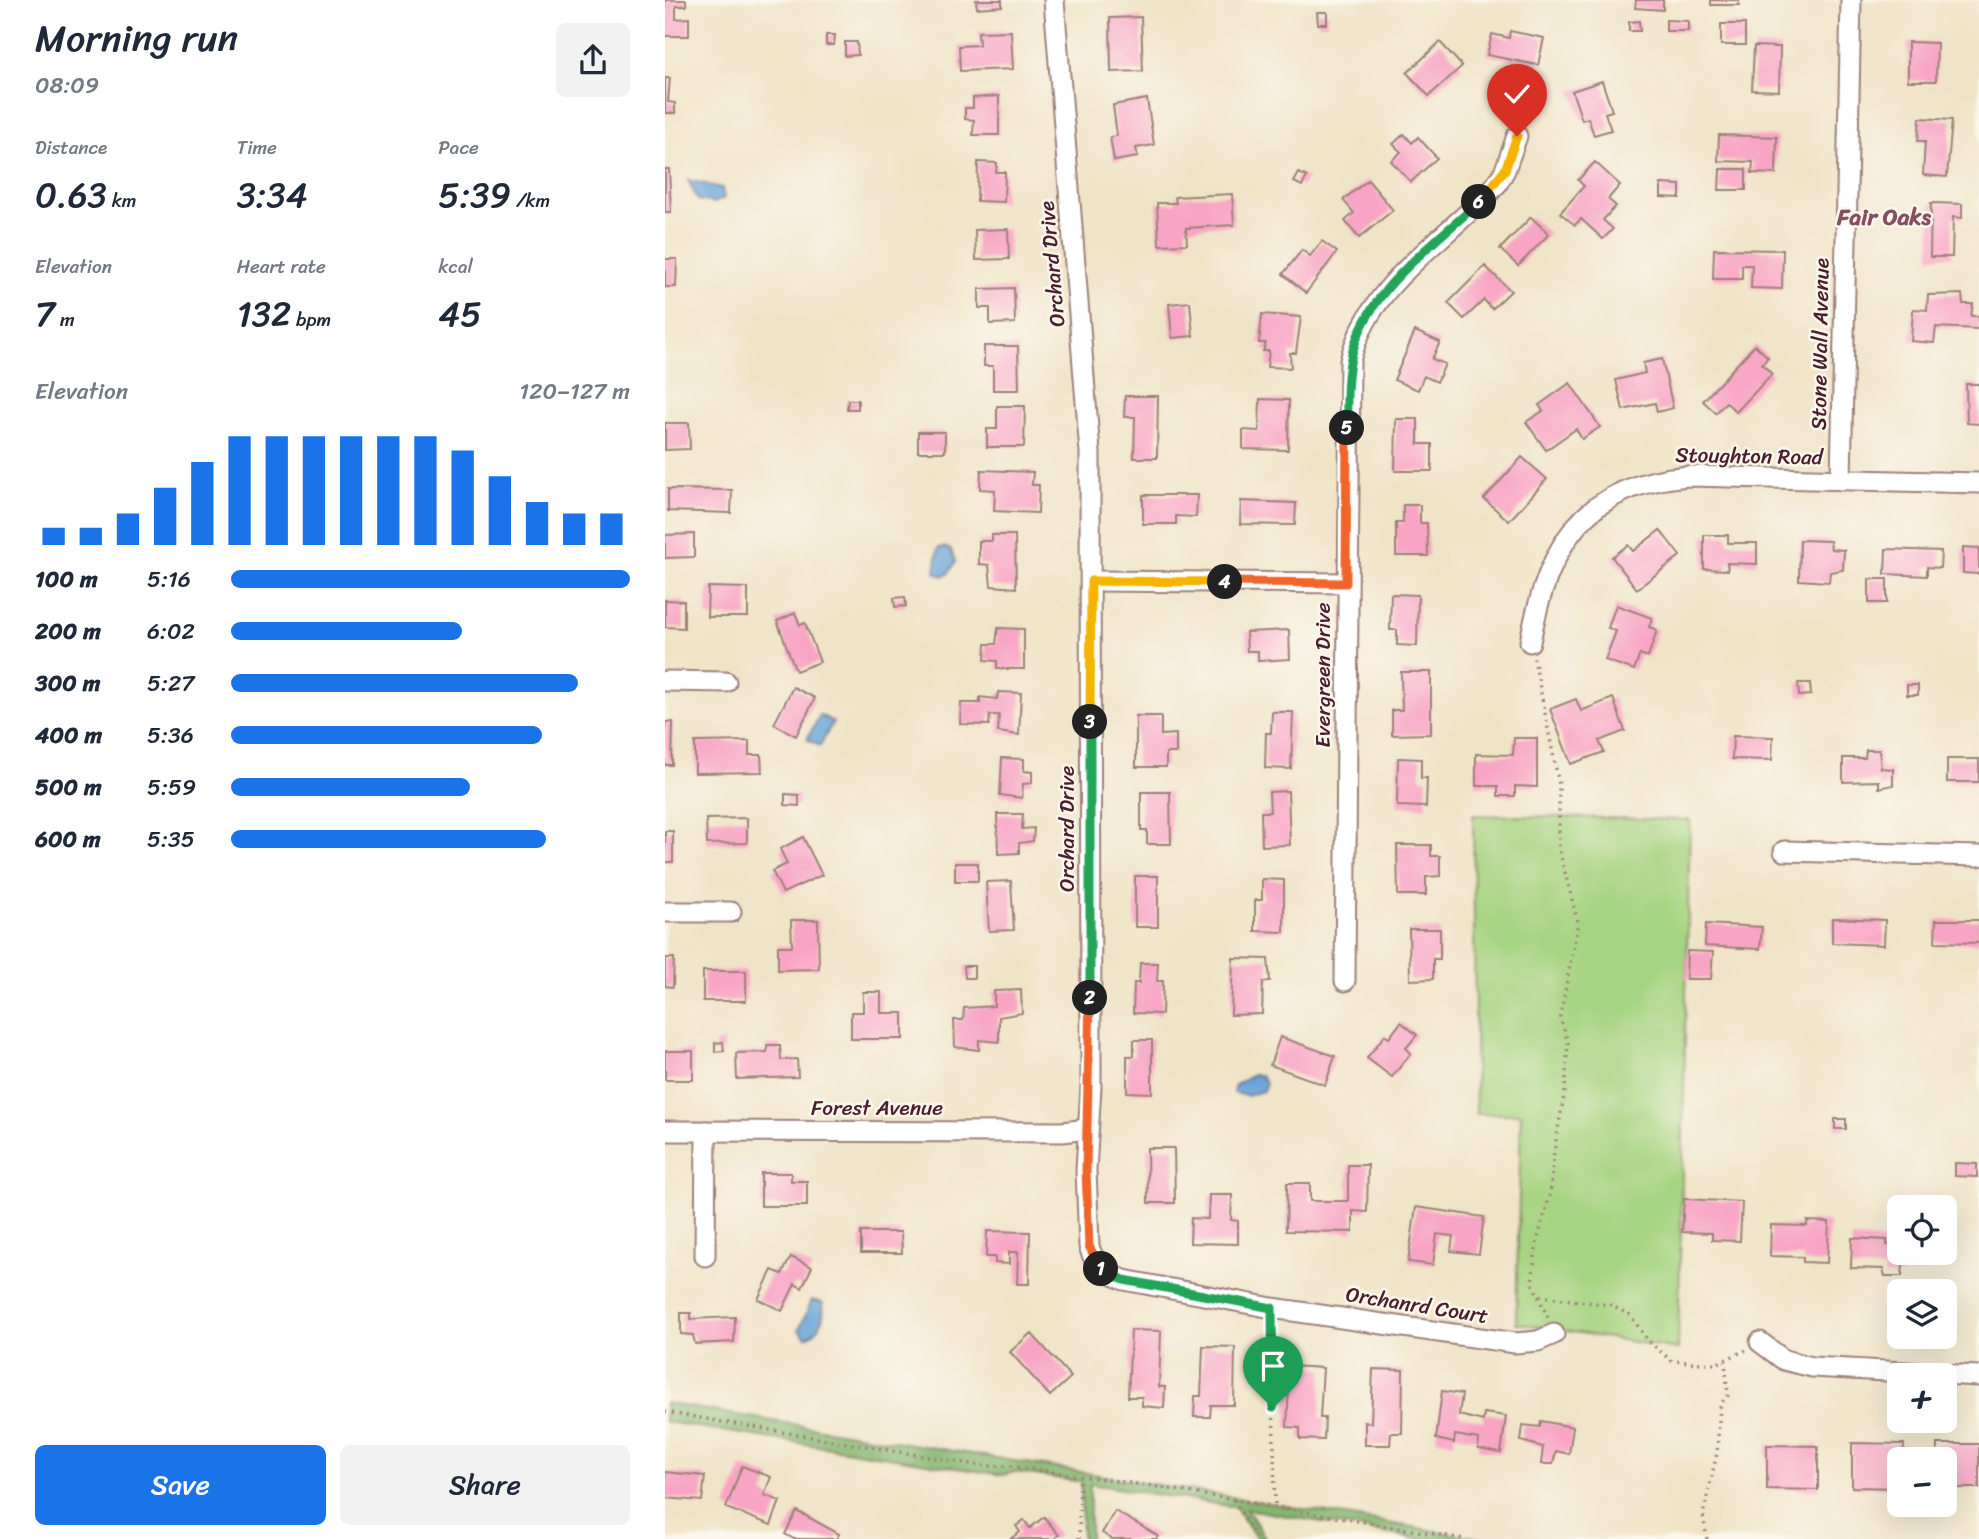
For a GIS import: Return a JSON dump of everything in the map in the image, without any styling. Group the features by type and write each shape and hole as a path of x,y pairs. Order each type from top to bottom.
{"street":[{"name":"Orchard Drive","path":"1054,0 1087,415 1091,581 1089,1246 1098,1266 1124,1280 1272,1308"},
{"name":"Stone Wall Avenue","path":"1842,480 1851,0"},
{"name":"Evergreen Drive","path":"1345,981 1347,384 1353,348 1367,317 1389,287 1497,184 1517,136"},
{"name":"Stoughton Road","path":"1530,642 1538,601 1549,566 1568,537 1593,509 1626,489 1657,479 1689,476 1979,483"},
{"path":"1091,581 1346,583"},
{"path":"665,681 726,682"},
{"path":"1784,851 1979,856"},
{"path":"665,912 731,912"},
{"name":"Forest Avenue","path":"665,1132 1062,1132 1088,1129"},
{"path":"705,1255 706,1131"},
{"name":"Orchanrd Court","path":"1272,1308 1514,1343 1538,1340 1554,1334"},
{"path":"1760,1342 1784,1360 1812,1367 1979,1376"}],"path":[{"path":"1530,642 1543,693 1559,784 1559,849 1578,923 1560,1017 1568,1042 1565,1091 1553,1151 1550,1195 1537,1241 1532,1282 1554,1334"},
{"path":"1539,1296 1609,1305 1630,1315 1649,1342 1672,1361 1725,1361 1760,1342"},
{"path":"1272,1308 1275,1508"},
{"path":"1707,1539 1703,1515 1717,1453 1720,1405 1728,1395 1725,1361"},
{"path":"665,1412 982,1466 1010,1466 1464,1539"},
{"path":"1079,1539 1080,1477"},
{"path":"1234,1500 1257,1539"}],"green space":[{"path":"1473,815 1690,820 1678,1349 1516,1323 1521,1114 1476,1114"},
{"path":"665,1403 1484,1539 1418,1539 1247,1509 1266,1539 1257,1539 1235,1507 1090,1484 1090,1539 1082,1539 1081,1482 1015,1472 1002,1475 665,1422"}],"water":[{"path":"688,180 722,188 724,198 715,203 698,200"},
{"path":"938,548 951,550 956,562 948,574 942,576 935,572"},
{"path":"820,715 833,722 820,746 807,739"},
{"path":"1254,1074 1261,1076 1266,1083 1263,1091 1247,1096 1234,1093 1234,1086"},
{"path":"812,1300 823,1303 823,1314 818,1328 806,1337 799,1330"}],"building":[{"path":"665,0 686,0 686,6 676,6 676,19 689,18 689,36 665,36"},
{"path":"976,0 1002,0 1002,6 977,8"},
{"path":"1636,0 1663,0 1663,10 1635,8"},
{"path":"1711,0 1739,0 1739,5 1711,5"},
{"path":"1317,12 1327,12 1327,24 1318,24"},
{"path":"1141,17 1143,71 1111,72 1110,18"},
{"path":"1666,20 1688,21 1688,31 1666,31"},
{"path":"1639,21 1640,31 1629,31 1629,22"},
{"path":"1721,24 1745,24 1745,45 1721,45"},
{"path":"1011,31 1013,69 960,71 959,46 979,45 978,32"},
{"path":"1510,31 1544,38 1538,65 1487,55 1492,34 1509,38"},
{"path":"826,35 835,35 834,45 826,45"},
{"path":"845,42 857,42 858,55 845,56"},
{"path":"1440,42 1462,66 1429,96 1407,73"},
{"path":"1908,42 1937,43 1936,81 1908,81"},
{"path":"1754,46 1780,47 1779,91 1752,90"},
{"path":"665,78 670,78 668,102 675,103 675,113 665,113"},
{"path":"1602,81 1612,111 1605,113 1611,130 1594,135 1588,118 1582,120 1572,91"},
{"path":"999,96 999,135 973,135 974,120 965,119 965,108 973,108 973,98"},
{"path":"1147,99 1154,145 1136,148 1138,157 1114,161 1110,137 1117,136 1113,105"},
{"path":"1920,118 1952,120 1947,177 1923,175 1925,141 1918,141"},
{"path":"1404,134 1412,143 1418,137 1437,158 1411,182 1391,161 1401,152 1393,144"},
{"path":"1719,135 1777,137 1776,174 1752,173 1753,162 1718,161"},
{"path":"978,162 997,163 996,172 1005,172 1004,202 977,201"},
{"path":"1595,162 1620,185 1608,199 1616,206 1603,220 1613,229 1603,239 1581,219 1575,225 1560,213 1584,186 1578,180"},
{"path":"665,169 669,169 671,212 665,212"},
{"path":"1720,169 1746,169 1746,190 1719,190"},
{"path":"1299,173 1307,177 1302,186 1294,182"},
{"path":"1368,180 1393,210 1359,238 1345,221 1354,213 1343,200"},
{"path":"1661,184 1680,185 1680,198 1661,197"},
{"path":"1232,194 1234,225 1186,228 1187,244 1159,245 1157,203 1176,203 1175,197"},
{"path":"1931,203 1962,204 1962,218 1953,217 1952,257 1930,257"},
{"path":"1531,217 1549,234 1518,266 1500,249"},
{"path":"1008,229 1009,259 976,260 975,230"},
{"path":"1322,241 1337,252 1306,293 1283,274 1302,250 1310,256"},
{"path":"1714,249 1783,250 1782,289 1751,288 1752,265 1742,265 1742,279 1713,279"},
{"path":"665,259 677,259 676,287 665,287"},
{"path":"1485,266 1511,291 1492,309 1484,300 1464,319 1448,303"},
{"path":"1014,288 1015,323 990,324 990,308 979,308 979,289"},
{"path":"1962,294 1963,304 1973,304 1971,316 1979,316 1979,329 1936,327 1934,343 1911,341 1913,309 1927,310 1928,295"},
{"path":"1190,302 1193,336 1172,338 1169,304"},
{"path":"1262,314 1301,317 1296,353 1290,353 1291,368 1267,367 1269,351 1263,351 1266,343 1259,343"},
{"path":"1415,331 1440,342 1432,359 1445,364 1437,382 1424,376 1418,390 1394,380"},
{"path":"1755,345 1768,357 1762,364 1772,374 1736,412 1726,402 1716,413 1703,401"},
{"path":"984,346 1018,346 1019,390 993,390 993,366 984,366"},
{"path":"1662,359 1673,408 1657,412 1655,403 1623,410 1616,380 1645,373 1643,363"},
{"path":"1570,383 1600,427 1582,439 1576,429 1546,450 1526,422 1543,411 1539,405"},
{"path":"1966,384 1979,384 1979,424 1967,423"},
{"path":"1125,396 1158,396 1157,458 1134,458 1135,417 1124,417"},
{"path":"1260,399 1289,400 1288,450 1243,449 1243,430 1259,431"},
{"path":"848,400 858,400 858,409 847,409"},
{"path":"997,406 1025,406 1024,447 987,447 987,429 997,429"},
{"path":"1396,419 1418,419 1418,444 1432,444 1432,471 1395,471"},
{"path":"665,423 689,423 690,449 665,450"},
{"path":"918,432 945,432 945,452 918,452"},
{"path":"1522,457 1547,479 1509,521 1484,499"},
{"path":"981,470 1033,472 1032,485 1039,485 1038,513 994,511 995,490 980,489"},
{"path":"668,489 732,490 731,513 668,511"},
{"path":"1143,495 1197,495 1196,517 1176,516 1176,524 1143,524"},
{"path":"1241,501 1296,503 1295,525 1240,524"},
{"path":"1403,505 1420,505 1420,523 1427,523 1428,556 1396,556 1396,523 1403,523"},
{"path":"1660,530 1680,556 1637,589 1612,557 1628,545 1633,551"},
{"path":"694,534 694,557 665,558 665,535"},
{"path":"992,535 1015,535 1016,588 991,586 989,565 979,564 979,541 992,541"},
{"path":"1704,535 1728,535 1728,543 1757,543 1757,564 1727,563 1728,570 1704,569"},
{"path":"1800,540 1830,541 1831,549 1844,550 1843,570 1830,572 1829,582 1799,580"},
{"path":"1963,547 1979,548 1979,574 1963,573"},
{"path":"1886,549 1941,551 1940,568 1927,567 1927,576 1885,574"},
{"path":"1869,579 1887,579 1887,603 1869,603"},
{"path":"708,587 748,588 748,617 707,617"},
{"path":"1391,594 1418,595 1417,646 1397,645 1397,630 1390,630"},
{"path":"905,597 906,606 895,607 894,598"},
{"path":"665,600 684,601 684,628 665,627"},
{"path":"1616,605 1652,618 1649,627 1657,630 1648,657 1640,654 1634,670 1605,660 1616,631 1608,628"},
{"path":"795,613 800,625 805,623 820,662 796,671 777,621"},
{"path":"998,628 1024,629 1024,669 997,669 997,661 985,660 986,644 996,644"},
{"path":"1289,630 1290,659 1258,661 1258,651 1247,651 1246,632"},
{"path":"1401,672 1431,672 1431,734 1392,735 1392,710 1402,710"},
{"path":"1798,683 1810,683 1811,695 1799,696"},
{"path":"1907,685 1918,685 1918,695 1907,695"},
{"path":"793,687 815,698 796,736 774,724"},
{"path":"998,692 1021,693 1019,735 998,732 999,715 990,715 989,725 960,724 961,703 980,703 980,697 997,699"},
{"path":"1613,698 1625,731 1599,741 1604,752 1571,764 1550,709 1576,699 1581,711"},
{"path":"1272,712 1293,712 1291,769 1265,768 1266,733 1271,733"},
{"path":"1136,716 1161,716 1161,735 1176,734 1176,753 1166,753 1166,767 1136,767"},
{"path":"665,722 673,722 672,765 665,765"},
{"path":"1733,736 1773,737 1772,760 1732,759"},
{"path":"1514,738 1537,738 1537,787 1515,786 1515,796 1498,796 1498,786 1476,786 1476,754 1513,755"},
{"path":"749,741 749,755 761,755 762,772 695,773 695,742"},
{"path":"1866,750 1879,750 1881,768 1893,769 1893,785 1879,788 1879,781 1843,782 1843,758 1865,758"},
{"path":"1002,758 1024,759 1024,771 1032,772 1032,783 1023,784 1022,798 1000,795"},
{"path":"1398,758 1421,759 1421,778 1427,778 1426,807 1397,806"},
{"path":"1947,759 1979,759 1979,782 1947,782"},
{"path":"1288,791 1290,845 1262,846 1261,812 1270,812 1269,792"},
{"path":"1141,792 1170,792 1171,844 1147,844 1147,830 1141,830"},
{"path":"785,794 799,795 799,806 785,805"},
{"path":"997,814 1023,814 1022,829 1034,828 1033,841 1019,843 1019,853 998,854"},
{"path":"747,818 747,843 707,844 706,819"},
{"path":"665,831 673,831 673,862 665,862"},
{"path":"803,837 822,875 783,893 772,871 787,864 780,849"},
{"path":"1397,845 1431,845 1431,856 1440,856 1440,876 1426,877 1426,895 1398,895"},
{"path":"955,863 978,863 978,881 955,881"},
{"path":"1135,876 1158,876 1158,927 1135,927"},
{"path":"1262,879 1284,880 1284,932 1255,931 1255,900 1262,900"},
{"path":"1011,881 1014,930 989,931 986,882"},
{"path":"1832,918 1885,920 1884,945 1832,943"},
{"path":"791,920 818,920 819,969 778,970 778,946 792,946"},
{"path":"1936,920 1979,920 1979,943 1935,942"},
{"path":"1706,924 1762,927 1760,949 1705,946"},
{"path":"1409,929 1440,929 1440,959 1433,959 1433,979 1410,980"},
{"path":"1687,951 1713,952 1711,979 1686,979"},
{"path":"665,958 674,958 673,987 665,986"},
{"path":"1233,958 1268,959 1270,981 1263,982 1262,1014 1231,1015"},
{"path":"1140,963 1158,963 1157,981 1163,981 1162,1014 1133,1013 1134,983 1139,983"},
{"path":"964,966 974,966 974,978 965,978"},
{"path":"703,971 746,971 746,1001 703,1001"},
{"path":"1021,990 1022,1013 999,1017 999,1042 979,1040 979,1050 955,1047 954,1020 963,1020 964,1008 994,1006 994,991"},
{"path":"863,992 881,992 881,1013 903,1013 903,1039 851,1039 851,1012 863,1012"},
{"path":"1401,1022 1417,1035 1406,1048 1411,1053 1392,1077 1367,1058 1385,1035 1389,1038"},
{"path":"1280,1037 1335,1056 1325,1085 1270,1065"},
{"path":"1134,1040 1152,1040 1152,1093 1127,1092 1127,1056 1134,1056"},
{"path":"723,1042 724,1051 715,1052 715,1043"},
{"path":"767,1045 780,1045 781,1060 797,1059 798,1077 737,1079 736,1053 767,1052"},
{"path":"665,1051 693,1051 693,1080 665,1080"},
{"path":"1835,1119 1846,1119 1846,1129 1835,1129"},
{"path":"1147,1148 1174,1148 1175,1203 1148,1203"},
{"path":"1955,1163 1977,1164 1977,1177 1955,1176"},
{"path":"1348,1165 1368,1165 1367,1212 1353,1211 1353,1232 1286,1231 1287,1183 1310,1183 1310,1201 1348,1201"},
{"path":"761,1173 791,1173 791,1181 807,1181 807,1206 761,1206"},
{"path":"1209,1195 1232,1195 1231,1220 1238,1221 1238,1244 1190,1243 1191,1218 1208,1219"},
{"path":"1684,1199 1742,1202 1740,1241 1712,1240 1712,1233 1682,1232"},
{"path":"1416,1207 1484,1217 1479,1254 1451,1251 1453,1236 1437,1234 1433,1265 1408,1262"},
{"path":"1807,1221 1829,1222 1827,1263 1803,1262 1803,1257 1770,1256 1771,1225 1807,1226"},
{"path":"987,1231 1030,1232 1029,1284 1017,1284 1018,1252 1009,1252 1009,1264 995,1263 995,1257 986,1257"},
{"path":"861,1232 901,1232 902,1253 861,1253"},
{"path":"1852,1238 1887,1240 1887,1265 1903,1265 1902,1276 1885,1276 1883,1269 1851,1268"},
{"path":"791,1257 812,1267 802,1288 795,1284 782,1311 758,1299 772,1270 782,1274"},
{"path":"681,1313 691,1313 691,1319 735,1317 734,1342 695,1344 693,1335 681,1334"},
{"path":"1131,1330 1161,1331 1159,1387 1165,1387 1164,1408 1142,1406 1142,1397 1128,1397"},
{"path":"1031,1333 1071,1377 1050,1396 1010,1352"},
{"path":"1203,1346 1235,1347 1234,1405 1211,1405 1210,1417 1194,1417 1195,1396 1201,1396"},
{"path":"1290,1366 1323,1368 1320,1418 1325,1418 1324,1440 1300,1439 1300,1428 1287,1427"},
{"path":"1373,1369 1403,1370 1402,1433 1391,1433 1390,1445 1365,1445 1365,1422 1371,1423"},
{"path":"1442,1391 1462,1394 1459,1415 1483,1421 1484,1413 1506,1416 1501,1453 1478,1449 1479,1439 1455,1435 1454,1443 1436,1439"},
{"path":"1541,1421 1573,1427 1569,1454 1556,1451 1553,1464 1541,1464 1543,1447 1521,1441 1523,1425 1540,1427"},
{"path":"1852,1443 1904,1444 1904,1447 1887,1447 1887,1488 1852,1487"},
{"path":"1937,1444 1979,1444 1979,1488 1957,1488 1957,1447 1937,1447"},
{"path":"1767,1445 1818,1446 1818,1490 1767,1489"},
{"path":"742,1466 771,1477 764,1495 780,1501 771,1525 726,1508"},
{"path":"665,1472 705,1476 702,1501 665,1498"},
{"path":"797,1511 839,1534 836,1539 794,1539 785,1534"},
{"path":"1115,1511 1158,1536 1156,1539 1112,1539 1102,1533"},
{"path":"1044,1517 1059,1535 1054,1539 1010,1539 1020,1532 1016,1526 1024,1520 1030,1528"}],"district":[{"name":"Fair Oaks","path":"1884,217"}],"route":[{"path":"1273,1408 1272,1308 1124,1280 1098,1266 1092,1258 1089,1246 1086,1170 1091,1087 1091,581 1346,583 1347,384 1353,348 1371,310 1389,287 1497,184 1517,136"}]}
